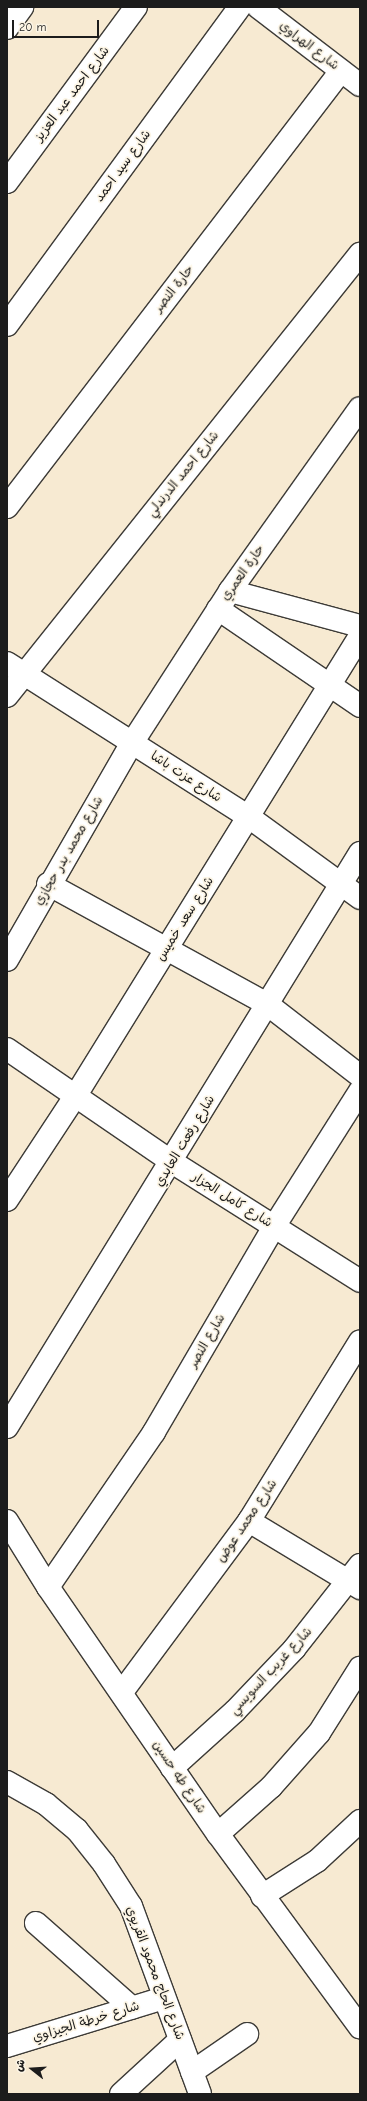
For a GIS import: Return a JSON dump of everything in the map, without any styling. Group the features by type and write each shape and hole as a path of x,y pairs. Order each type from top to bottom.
{"street":[{"path":"7,28 22,7"},
{"name":"شارع احمد عبد العزيز","path":"7,182 136,7"},
{"name":"شارع سيد احمد","path":"7,324 240,7"},
{"name":"شارع الهراوي","path":"258,7 360,84"},
{"name":"حارة النصر","path":"7,506 342,71"},
{"name":"شارع احمد الدرندلي","path":"7,696 15,669 360,254"},
{"name":"حارة العمري","path":"132,743 230,591 360,408"},
{"path":"230,591 360,626"},
{"path":"218,609 360,706"},
{"name":"شارع سعد خميس","path":"7,1200 76,1095 360,636"},
{"name":"شارع عزت باشا","path":"15,669 249,817 340,885 360,898"},
{"name":"شارع محمد بدر حجازي","path":"7,960 48,884 132,743"},
{"name":"شارع رفعت العابدي","path":"7,1427 172,1162 360,853"},
{"path":"48,884 168,948 267,1004 360,1076"},
{"name":"شارع كامل الجزار","path":"7,1049 172,1162 360,1281"},
{"name":"شارع النصر","path":"48,1587 154,1432 275,1226 360,1091"},
{"name":"شارع محمد عوض","path":"122,1692 249,1521 360,1341"},
{"name":"شارع طه حسين","path":"7,1521 48,1587 122,1692 218,1834 262,1896 360,2027"},
{"path":"249,1521 356,1578"},
{"name":"شارع غريب السويسي","path":"172,1768 235,1711 294,1649 356,1578"},
{"path":"218,1834 271,1787 314,1738 360,1668"},
{"name":"شارع الحاج محمود القريوي","path":"7,1782 46,1804 77,1830 104,1864 131,1906 200,2094"},
{"path":"262,1896 317,1861 360,1821"},
{"path":"36,1923 132,2008"},
{"name":"شارع خرطة الجيزاوي","path":"7,2046 164,1998"},
{"path":"192,2072 247,2034"},
{"path":"121,2094 180,2040"}]}
